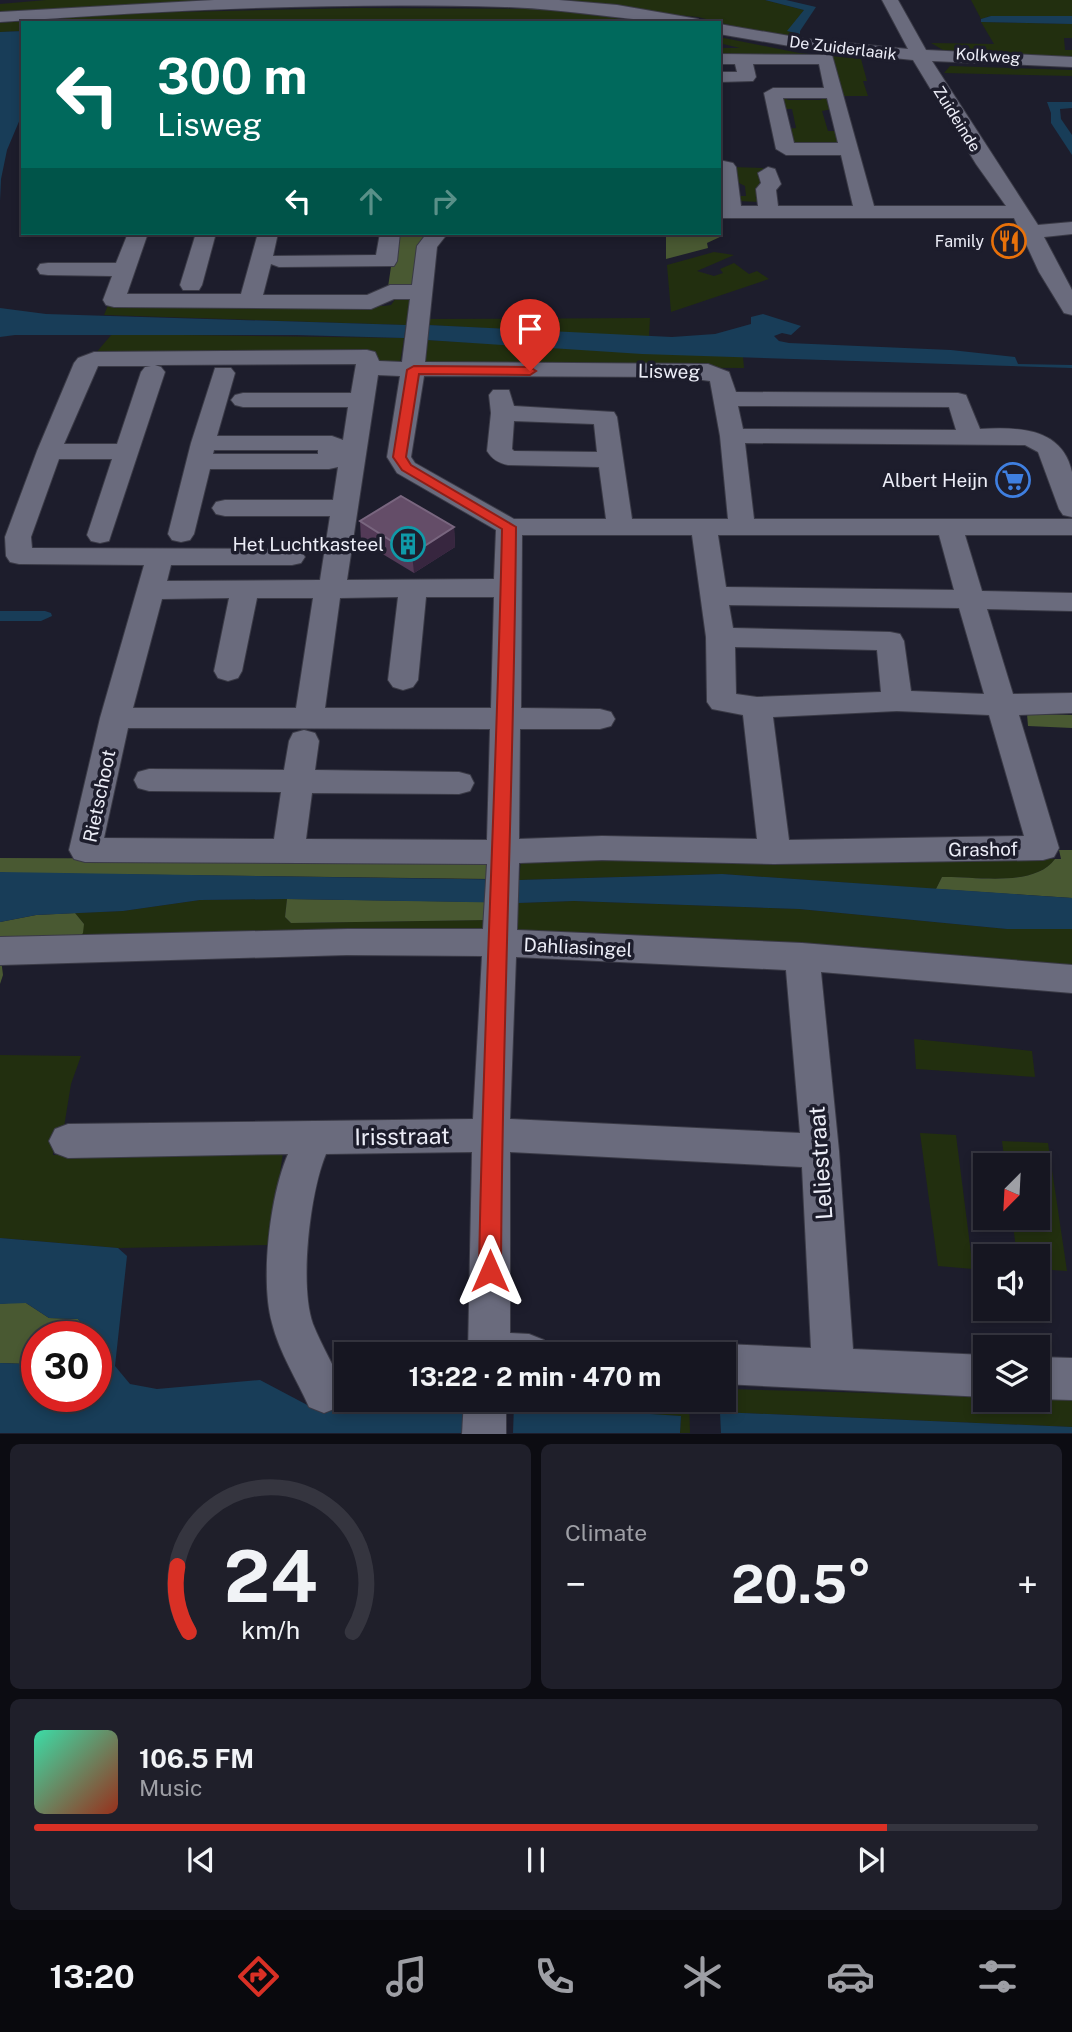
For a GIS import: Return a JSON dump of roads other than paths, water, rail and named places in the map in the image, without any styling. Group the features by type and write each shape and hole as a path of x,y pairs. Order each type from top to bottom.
{"street":[{"name":"Zuideinde","path":"890,0 935,84 1033,232 1045,262 1072,308"},
{"path":"0,18 211,5 452,1 577,5 631,11 682,21"},
{"name":"De Zuiderlaaik","path":"721,29 764,38 920,54"},
{"name":"Kolkweg","path":"920,54 1065,62"},
{"path":"721,59 826,60 865,212"},
{"path":"721,77 747,77 743,59"},
{"path":"835,93 773,93 786,149 850,149"},
{"path":"721,166 726,167 726,212 1021,212"},
{"path":"768,173 771,184 766,190 769,213"},
{"path":"1033,232 1072,228"},
{"path":"137,235 114,300 371,302 390,292 422,292"},
{"path":"191,285 205,235"},
{"path":"250,302 267,235"},
{"path":"390,235 383,286 390,292"},
{"path":"437,235 427,246 414,370 399,457 406,468 509,527 1072,527"},
{"path":"279,261 386,261"},
{"path":"1045,262 1072,262"},
{"path":"48,269 125,270"},
{"path":"288,852 360,400 368,368 367,357 94,359 86,363 49,451 18,537 19,556 292,557"},
{"name":"Lisweg","path":"368,368 708,371 721,377 726,399 742,527"},
{"path":"505,371 500,392 503,413 499,452 508,458 611,460"},
{"path":"100,534 153,372"},
{"path":"181,534 223,373"},
{"path":"726,399 958,400 971,437"},
{"path":"243,400 360,400"},
{"path":"787,400 794,437"},
{"path":"875,400 884,437"},
{"path":"503,413 605,417 620,527"},
{"path":"732,436 1017,436 1037,440 1048,447 1072,509"},
{"path":"49,451 127,452"},
{"path":"201,452 294,453"},
{"path":"225,508 344,509"},
{"path":"489,1342 491,1135 500,927 509,527"},
{"path":"704,527 720,637 722,702 757,708 897,701 1002,705 1072,703"},
{"name":"Grashof","path":"502,858 602,848 774,852 1043,848 950,528"},
{"name":"Rietschoot","path":"160,557 116,718 85,850 502,858"},
{"path":"403,680 412,588"},
{"path":"151,590 508,588"},
{"path":"228,671 244,590"},
{"path":"713,596 972,598 1071,604"},
{"path":"882,597 897,701"},
{"path":"720,637 890,641"},
{"path":"757,708 774,852"},
{"path":"116,718 306,729 506,718 600,719"},
{"path":"149,780 459,783"},
{"name":"Dahliasingel","path":"0,951 347,942 500,927 802,957 1072,979"},
{"name":"Leliestraat","path":"802,957 820,1151 833,1370"},
{"name":"Irisstraat","path":"68,1140 491,1135 820,1151"},
{"path":"314,1137 298,1175 286,1294 293,1326 324,1392"},
{"path":"736,1365 973,1376"},
{"path":"1050,1378 1072,1379"},
{"path":"484,1433 485,1412"}],"water":[{"path":"765,0 786,0 816,7 800,34 787,31 804,10"},
{"path":"991,16 1072,16 1072,24 981,22 981,19"},
{"path":"21,31 21,117 7,150 0,201 0,32"},
{"path":"1047,102 1072,102 1072,108 1060,109 1061,119 1072,135 1072,155 1051,123"},
{"path":"0,308 46,314 406,325 404,338 296,335 0,337"},
{"path":"763,314 801,326 791,335 782,333 774,336 779,341 789,343 951,350 1015,357 1018,364 1072,365 1072,368 642,354 427,340 428,325 672,337 715,334 751,324 751,317"},
{"path":"0,611 45,611 52,616 41,621 0,621"},
{"path":"0,872 519,880 722,874 1072,898 1072,929 1007,929 799,909 574,901 518,903 287,899 200,900 123,911 36,915 0,922"},
{"path":"0,1238 118,1248 127,1256 115,1366 130,1384 157,1389 260,1380 313,1408 334,1407 334,1412 474,1412 473,1433 0,1433 0,1363 21,1364 21,1412 112,1412 112,1321 49,1318 26,1303 0,1304"},
{"path":"514,1412 620,1412 681,1416 680,1433 513,1433"},
{"path":"720,1412 1072,1427 1072,1433 721,1433"}],"place":[{"name":"Family","path":"1009,241"},
{"name":"Albert Heijn","path":"1013,480"},
{"name":"Het Luchtkasteel","path":"408,544"}]}
